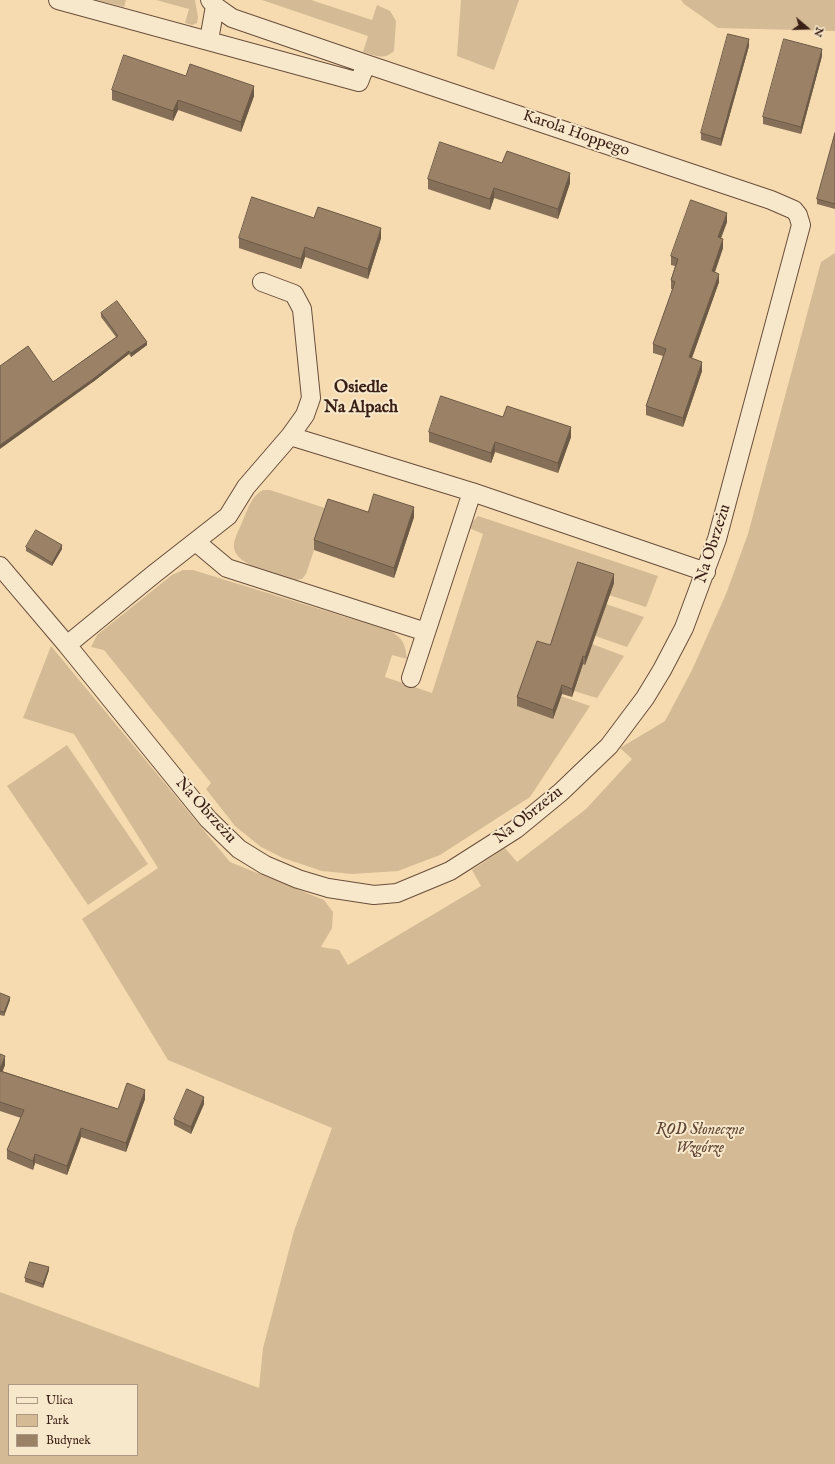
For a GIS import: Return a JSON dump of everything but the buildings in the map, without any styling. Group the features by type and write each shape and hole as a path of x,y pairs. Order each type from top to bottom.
{"street":[{"path":"58,0 359,82 366,64"},
{"name":"Karola Hoppego","path":"209,40 213,3"},
{"name":"Karola Hoppego","path":"213,3 232,18 786,206"},
{"name":"Na Obrzeżu","path":"0,566 67,645 208,819 239,849 264,865 298,880 328,888 374,895 396,893 450,871 516,829 561,792 608,746 645,698 662,670 684,628 717,539 801,225 798,215 794,210 786,206"},
{"path":"67,645 228,516 246,487 290,436 305,415 311,398 302,309 294,294 262,282"},
{"path":"290,436 472,492 706,572"},
{"path":"411,678 472,492"},
{"path":"196,542 227,568 426,632"}],"green space":[{"path":"96,0 126,0 124,7"},
{"path":"156,0 195,0 198,17 197,23 192,25 185,23 189,9"},
{"path":"262,0 311,0 372,20 377,5 390,11 396,21 394,51 383,57 363,52 368,36"},
{"path":"461,0 519,0 494,70 457,56"},
{"path":"681,0 835,0 835,31 718,28 684,4"},
{"name":"ROD Słoneczne Wzgórze","path":"835,253 835,1464 0,1464 0,1292 259,1388 263,1348 294,1231 332,1128 168,1060 82,919 158,868 74,734 23,718 51,646 230,862 324,900 333,912 332,928 321,947 339,950 348,965 481,886 472,870 505,848 517,862 586,809 632,759 620,748 665,721 692,670 726,594 748,534 821,262"},
{"path":"263,490 270,490 328,509 306,574 302,579 296,580 248,564 235,552 235,538 248,507 253,499"},
{"path":"478,516 658,576 646,607 609,595 578,570 561,696 590,706 530,797 440,855 398,871 352,874 322,871 283,858 261,847 235,826 206,789 211,783 104,650 91,647 97,635 172,575 183,570 193,570 391,631 399,637 403,643 407,659 392,655 385,677 432,693 483,534 469,528 471,523"},
{"path":"606,604 644,617 627,647 595,636"},
{"path":"592,644 624,656 597,698 574,691 573,661"},
{"path":"67,745 148,864 88,905 7,786"}],"district":[{"name":"Osiedle Na Alpach","path":"361,399"}]}
